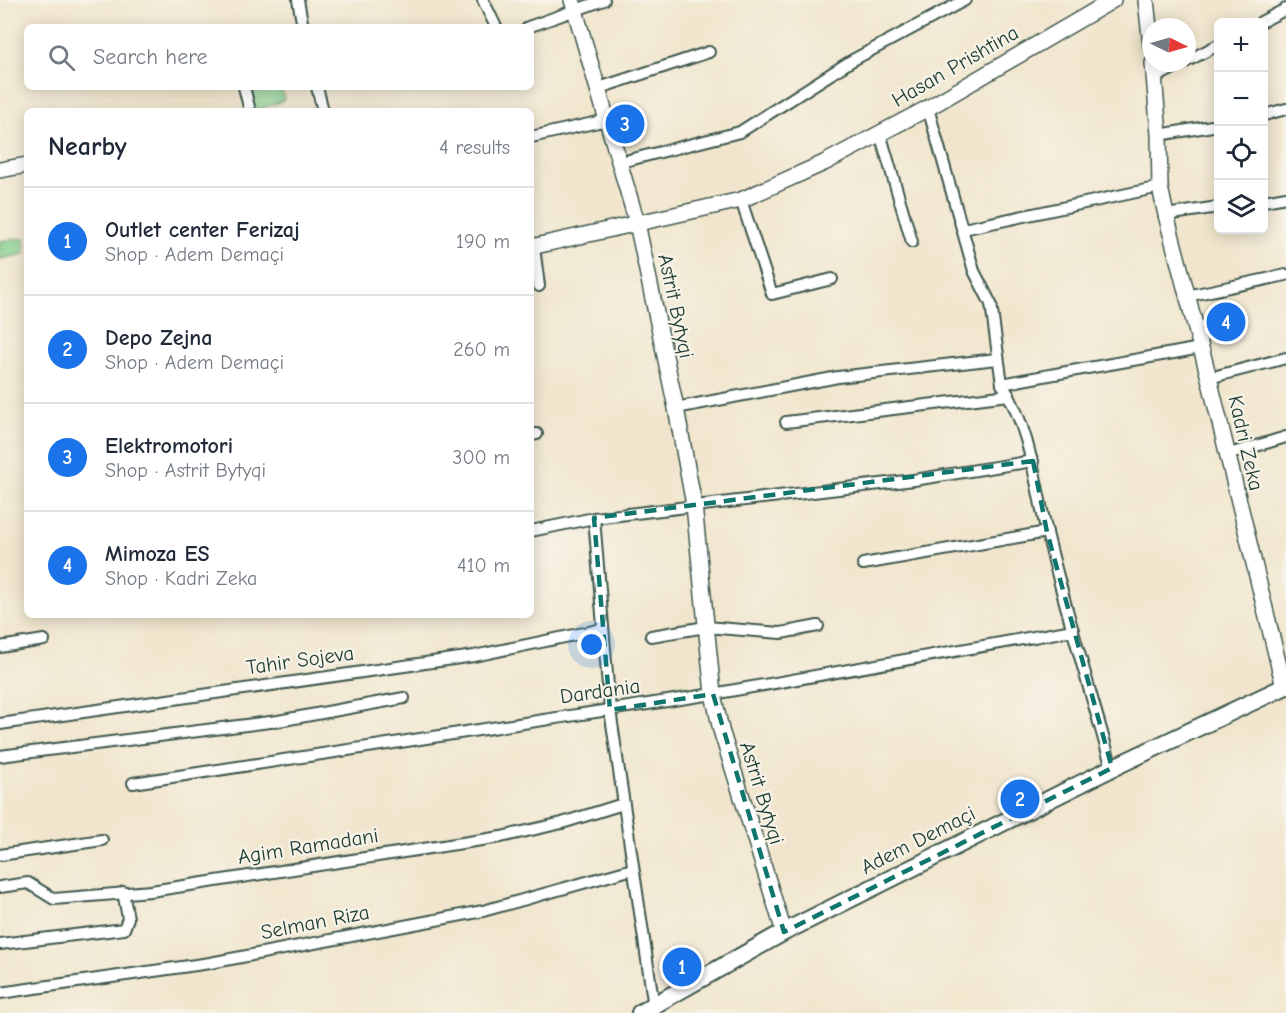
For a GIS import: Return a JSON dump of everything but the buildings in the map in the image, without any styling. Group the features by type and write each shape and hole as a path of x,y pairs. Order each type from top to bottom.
{"main road":[{"name":"Adem Demaçi","path":"647,1010 784,932 1112,768 1285,690"}],"street":[{"path":"298,0 302,24"},
{"path":"483,0 495,24"},
{"path":"534,24 573,5 604,0"},
{"path":"621,162 740,132 851,61 965,0"},
{"name":"Hasan Prishtina","path":"534,247 741,200 824,163 928,108 1113,0"},
{"path":"1146,0 1148,18"},
{"name":"Astrit Bytyqi","path":"573,5 621,162 637,224 676,408 694,506 713,694 737,783 784,932"},
{"path":"1268,18 1286,9"},
{"path":"1196,56 1214,47"},
{"path":"598,88 709,52"},
{"name":"Kadri Zeka","path":"1154,72 1160,135 1160,187 1166,216 1209,378 1285,690"},
{"path":"245,90 249,108"},
{"path":"318,90 322,108"},
{"path":"928,108 974,271 991,304 1002,384 1009,395 1033,460 1047,532 1112,768"},
{"path":"1268,114 1286,109"},
{"path":"534,136 607,120"},
{"path":"1160,135 1214,126"},
{"name":"Hasan Prishtina","path":"880,133 912,242"},
{"path":"0,170 24,166"},
{"path":"963,229 1160,187"},
{"path":"1268,200 1286,197"},
{"path":"741,200 772,294 831,279"},
{"path":"1166,216 1214,208"},
{"name":"Hasan Prishtina","path":"534,254 539,286"},
{"path":"1187,296 1286,275"},
{"path":"1002,384 1128,359 1156,357 1201,348"},
{"path":"1209,378 1286,358"},
{"path":"676,408 838,377 997,359"},
{"path":"786,422 1009,395"},
{"path":"1226,455 1286,437"},
{"path":"534,530 594,518 914,480 1033,460"},
{"path":"594,518 610,710 633,869 647,1010"},
{"path":"863,564 1047,532"},
{"path":"651,636 705,627 781,633 818,626"},
{"name":"Tahir Sojeva","path":"0,724 474,656 603,628"},
{"name":"Dardania","path":"133,783 713,694 1073,630"},
{"path":"0,647 44,640"},
{"path":"0,756 278,721 404,698"},
{"name":"Agim Ramadani","path":"0,887 28,883 54,899 151,891 501,837 562,823 623,804"},
{"path":"0,855 102,840"},
{"name":"Selman Riza","path":"0,993 210,963 483,911 633,869"},
{"path":"0,944 124,929 128,918 123,892"}],"highlighted area":[{"path":"1033,461 1047,532 1112,768 784,932 713,694 610,710 594,518"}],"green space":[{"path":"250,90 282,90 284,100 264,108 255,108"},
{"path":"24,238 24,254 0,259 0,241"}],"place":[{"name":"Elektromotori","path":"625,124"},
{"name":"Mimoza ES","path":"1226,322"},
{"name":"Depo Zejna","path":"1020,799"},
{"name":"Outlet center Ferizaj","path":"682,967"}]}
